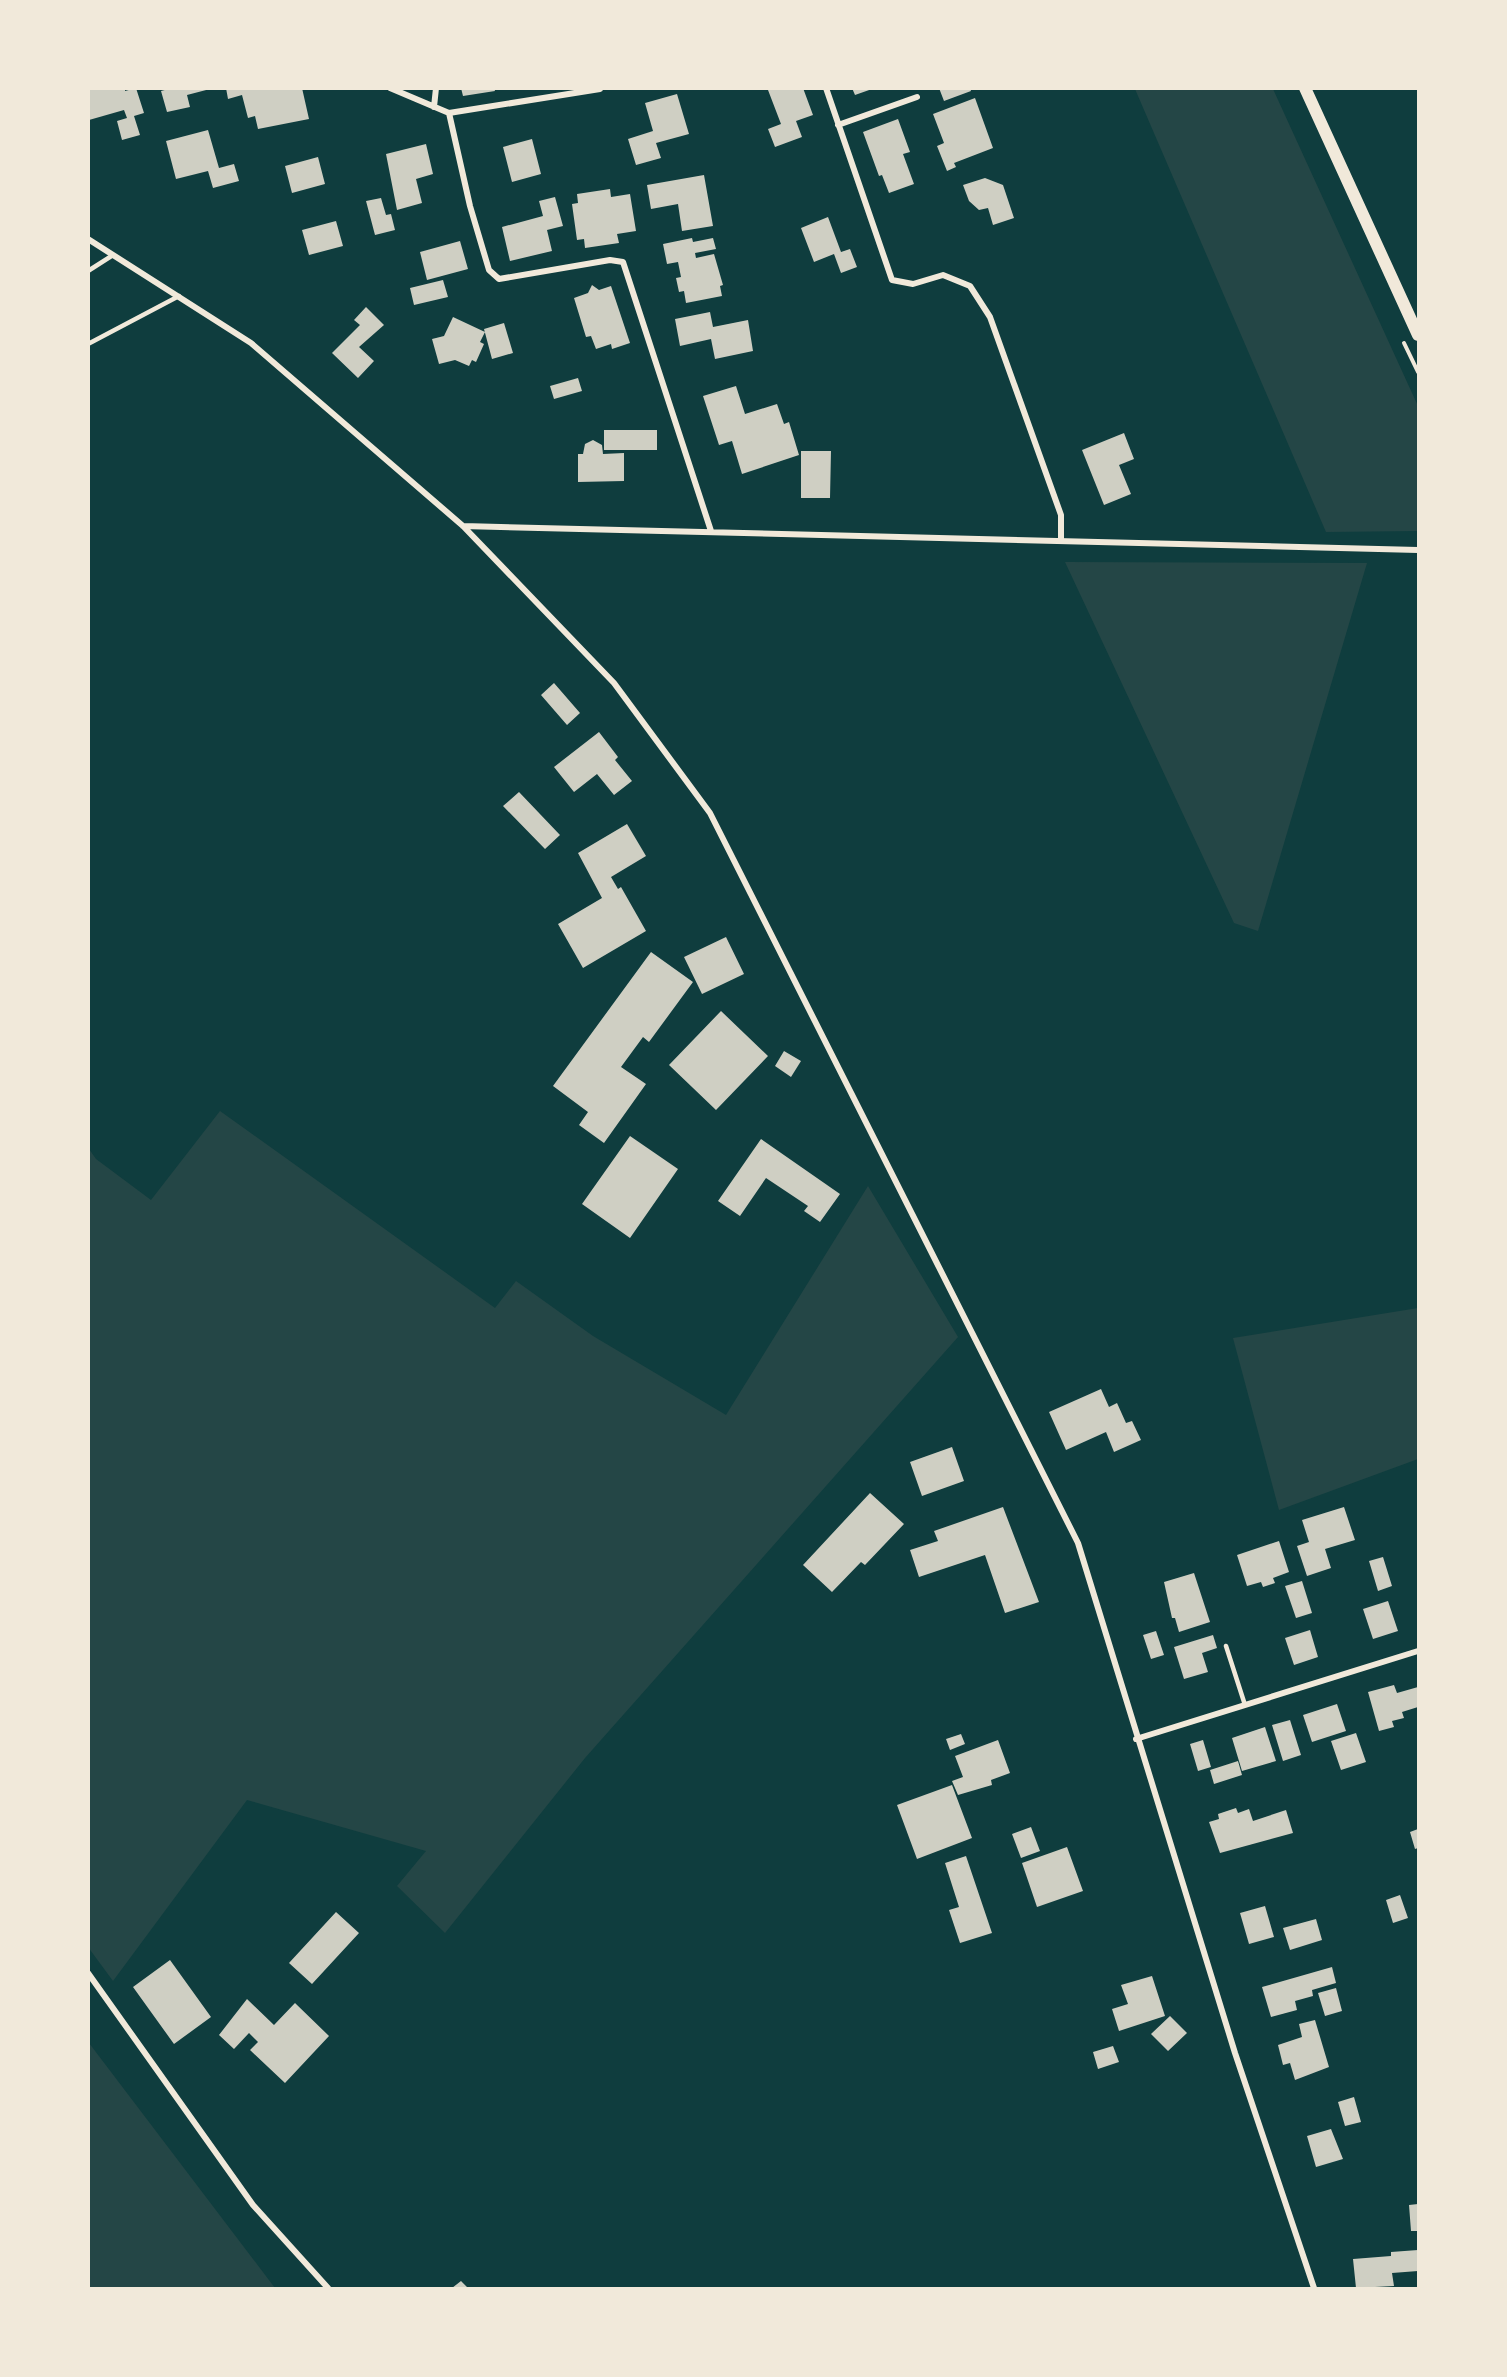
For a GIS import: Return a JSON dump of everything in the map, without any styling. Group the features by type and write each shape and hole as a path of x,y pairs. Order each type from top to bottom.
{"main road":[{"path":"1305,88 1419,335"}],"street":[{"path":"390,88 449,112 600,89"},
{"path":"434,107 436,88"},
{"path":"826,88 892,280 913,284 943,275 970,285 990,317 1061,515 1061,540"},
{"path":"838,125 917,97"},
{"path":"449,112 470,206 486,260 489,270 499,279 610,260 623,262 711,531"},
{"path":"88,239 251,343 463,526 614,683 710,813 1078,1543 1136,1739 1234,2053 1314,2289"},
{"path":"463,526 1419,550"},
{"path":"1136,1739 1419,1651"},
{"path":"88,1973 253,2205 328,2289"}],"lane":[{"path":"88,271 113,255"},
{"path":"88,344 179,296"},
{"path":"1226,1646 1245,1705"}],"shaded area":[{"path":"1135,89 1273,89 1418,406 1418,531 1326,532"},
{"path":"1065,562 1367,563 1258,931 1234,923"},
{"path":"220,1111 495,1308 516,1281 593,1336 726,1415 868,1186 958,1337 585,1758 445,1933 397,1886 426,1851 247,1800 113,1981 88,1947 89,1149 96,1159 151,1200"},
{"path":"1418,1308 1418,1459 1279,1510 1233,1338"},
{"path":"89,2043 275,2288 89,2288"}],"building":[{"path":"88,88 125,88 125,91 136,88 144,113 134,116 140,135 122,140 117,121 127,118 124,110 89,120"},
{"path":"172,88 210,89 187,95 190,107 167,112 161,91"},
{"path":"226,88 302,88 309,119 258,129 255,116 248,118 242,95 228,99"},
{"path":"461,88 494,88 495,91 463,96"},
{"path":"803,88 813,115 796,121 802,137 775,147 768,129 781,124 768,90"},
{"path":"852,88 872,88 872,89 855,95"},
{"path":"939,88 970,88 971,91 944,101"},
{"path":"677,94 689,134 656,143 661,158 636,165 628,139 653,131 645,103"},
{"path":"975,98 993,148 954,163 956,167 947,171 937,146 944,143 933,114"},
{"path":"898,119 910,152 903,154 914,184 889,193 882,175 879,176 863,132"},
{"path":"208,130 219,168 234,164 239,181 213,188 208,171 176,179 166,141"},
{"path":"532,139 541,174 512,182 503,147"},
{"path":"426,144 433,174 416,179 422,203 397,210 386,154"},
{"path":"318,157 325,184 292,193 285,166"},
{"path":"704,175 713,226 682,231 678,204 651,209 647,185"},
{"path":"985,178 1003,185 1014,218 993,225 988,208 979,210 969,201 963,185"},
{"path":"610,189 611,197 630,194 636,231 617,234 619,243 585,248 584,239 577,240 572,204 578,203 577,194"},
{"path":"555,197 563,226 547,230 552,251 510,261 502,227 543,216 539,201"},
{"path":"381,198 386,215 391,214 395,230 375,235 366,201"},
{"path":"828,217 841,252 850,249 857,267 841,273 834,254 814,262 801,228"},
{"path":"336,221 343,246 309,255 302,230"},
{"path":"692,238 693,242 713,238 716,249 695,253 696,258 714,254 723,285 720,286 722,296 686,303 684,291 679,292 676,278 681,277 678,262 667,264 663,244"},
{"path":"460,241 468,269 427,280 420,252"},
{"path":"443,280 448,297 414,305 410,288"},
{"path":"592,285 599,290 611,286 630,343 612,349 611,344 596,349 591,336 586,337 574,298 588,293"},
{"path":"366,307 384,325 359,347 374,361 358,378 332,353 360,325 354,320"},
{"path":"710,312 713,327 748,320 753,351 715,359 711,339 680,346 675,319"},
{"path":"453,317 485,332 480,342 484,344 476,362 472,360 469,366 455,360 439,364 432,339 444,336"},
{"path":"504,323 513,353 492,359 484,329"},
{"path":"578,378 582,391 554,399 550,386"},
{"path":"736,386 745,414 777,404 784,424 789,422 799,455 742,474 732,441 719,445 703,396"},
{"path":"604,430 657,430 657,450 604,450"},
{"path":"1124,433 1134,459 1119,465 1131,494 1104,505 1082,450"},
{"path":"593,440 602,445 603,454 624,453 624,481 578,482 578,454 583,454 585,444"},
{"path":"801,451 831,451 830,498 801,498"},
{"path":"554,683 580,713 567,725 541,695"},
{"path":"599,732 618,757 615,760 632,781 614,795 597,774 574,792 554,767"},
{"path":"519,792 560,835 545,849 503,806"},
{"path":"627,824 646,856 611,877 618,889 621,887 646,931 583,968 558,924 602,898 578,853"},
{"path":"726,937 744,974 702,994 684,957"},
{"path":"651,952 693,982 649,1042 643,1037 621,1067 646,1084 604,1143 579,1125 588,1112 553,1086"},
{"path":"721,1011 768,1056 716,1110 669,1065"},
{"path":"784,1051 801,1061 791,1077 775,1066"},
{"path":"630,1136 678,1169 630,1238 582,1204"},
{"path":"761,1139 840,1194 820,1222 804,1211 808,1206 766,1178 740,1216 718,1201"},
{"path":"1101,1389 1109,1407 1117,1403 1126,1423 1132,1421 1141,1440 1114,1452 1106,1432 1066,1450 1049,1412"},
{"path":"952,1447 964,1481 922,1496 910,1462"},
{"path":"870,1493 904,1524 865,1565 861,1562 832,1592 803,1565"},
{"path":"1003,1507 1039,1602 1005,1613 985,1555 919,1577 910,1550 938,1541 934,1531"},
{"path":"1344,1507 1355,1540 1325,1549 1331,1568 1307,1576 1297,1546 1309,1542 1302,1520"},
{"path":"1279,1541 1289,1572 1273,1578 1275,1583 1263,1587 1261,1582 1247,1586 1237,1555"},
{"path":"1383,1557 1392,1586 1378,1591 1369,1561"},
{"path":"1194,1573 1210,1622 1179,1632 1175,1618 1172,1618 1164,1582"},
{"path":"1302,1581 1312,1613 1296,1618 1285,1586"},
{"path":"1388,1601 1398,1631 1373,1639 1363,1609"},
{"path":"1310,1630 1318,1657 1294,1665 1285,1638"},
{"path":"1156,1631 1164,1655 1151,1659 1143,1635"},
{"path":"1213,1635 1217,1648 1202,1653 1208,1672 1184,1679 1174,1647"},
{"path":"1394,1685 1397,1693 1418,1687 1418,1707 1402,1712 1404,1718 1392,1721 1394,1727 1379,1731 1368,1692"},
{"path":"1337,1704 1346,1731 1312,1742 1303,1715"},
{"path":"1290,1720 1301,1755 1283,1761 1272,1725"},
{"path":"1265,1727 1276,1761 1242,1771 1232,1738"},
{"path":"1356,1733 1366,1762 1341,1770 1331,1741"},
{"path":"961,1734 965,1744 950,1750 946,1739"},
{"path":"998,1740 1010,1773 991,1780 992,1785 958,1795 952,1781 963,1777 955,1756"},
{"path":"1203,1740 1211,1767 1198,1771 1190,1744"},
{"path":"1238,1761 1242,1775 1214,1784 1210,1770"},
{"path":"952,1785 972,1838 917,1859 897,1805"},
{"path":"1236,1808 1238,1813 1249,1809 1253,1821 1286,1810 1293,1833 1220,1853 1209,1822 1219,1819 1218,1814"},
{"path":"1031,1827 1040,1851 1021,1858 1012,1834"},
{"path":"1418,1829 1418,1848 1415,1849 1410,1832"},
{"path":"1067,1847 1083,1891 1037,1907 1022,1863"},
{"path":"966,1856 992,1933 960,1943 949,1910 959,1907 945,1863"},
{"path":"1400,1895 1408,1918 1393,1923 1386,1900"},
{"path":"1265,1906 1274,1937 1249,1944 1240,1913"},
{"path":"336,1912 359,1933 312,1984 289,1963"},
{"path":"1316,1919 1322,1940 1290,1950 1283,1928"},
{"path":"170,1960 211,2017 174,2044 133,1987"},
{"path":"1332,1967 1336,1983 1312,1990 1313,1996 1295,2001 1297,2010 1271,2017 1262,1987"},
{"path":"1152,1976 1165,2016 1119,2031 1112,2009 1128,2004 1121,1985"},
{"path":"1336,1988 1342,2011 1325,2016 1318,1993"},
{"path":"247,1999 274,2025 295,2003 329,2036 285,2083 250,2050 258,2042 249,2033 234,2049 219,2035"},
{"path":"1170,2016 1187,2033 1168,2051 1151,2034"},
{"path":"1315,2020 1329,2067 1295,2080 1290,2063 1283,2065 1278,2045 1302,2037 1299,2024"},
{"path":"1113,2046 1119,2062 1098,2069 1093,2052"},
{"path":"1354,2097 1361,2122 1345,2126 1338,2102"},
{"path":"1331,2129 1343,2159 1316,2167 1307,2136"},
{"path":"1418,2204 1418,2231 1411,2231 1409,2205"},
{"path":"1418,2250 1418,2271 1392,2273 1394,2286 1356,2288 1353,2259 1391,2256 1391,2252"},
{"path":"461,2281 468,2288 452,2288"}]}
